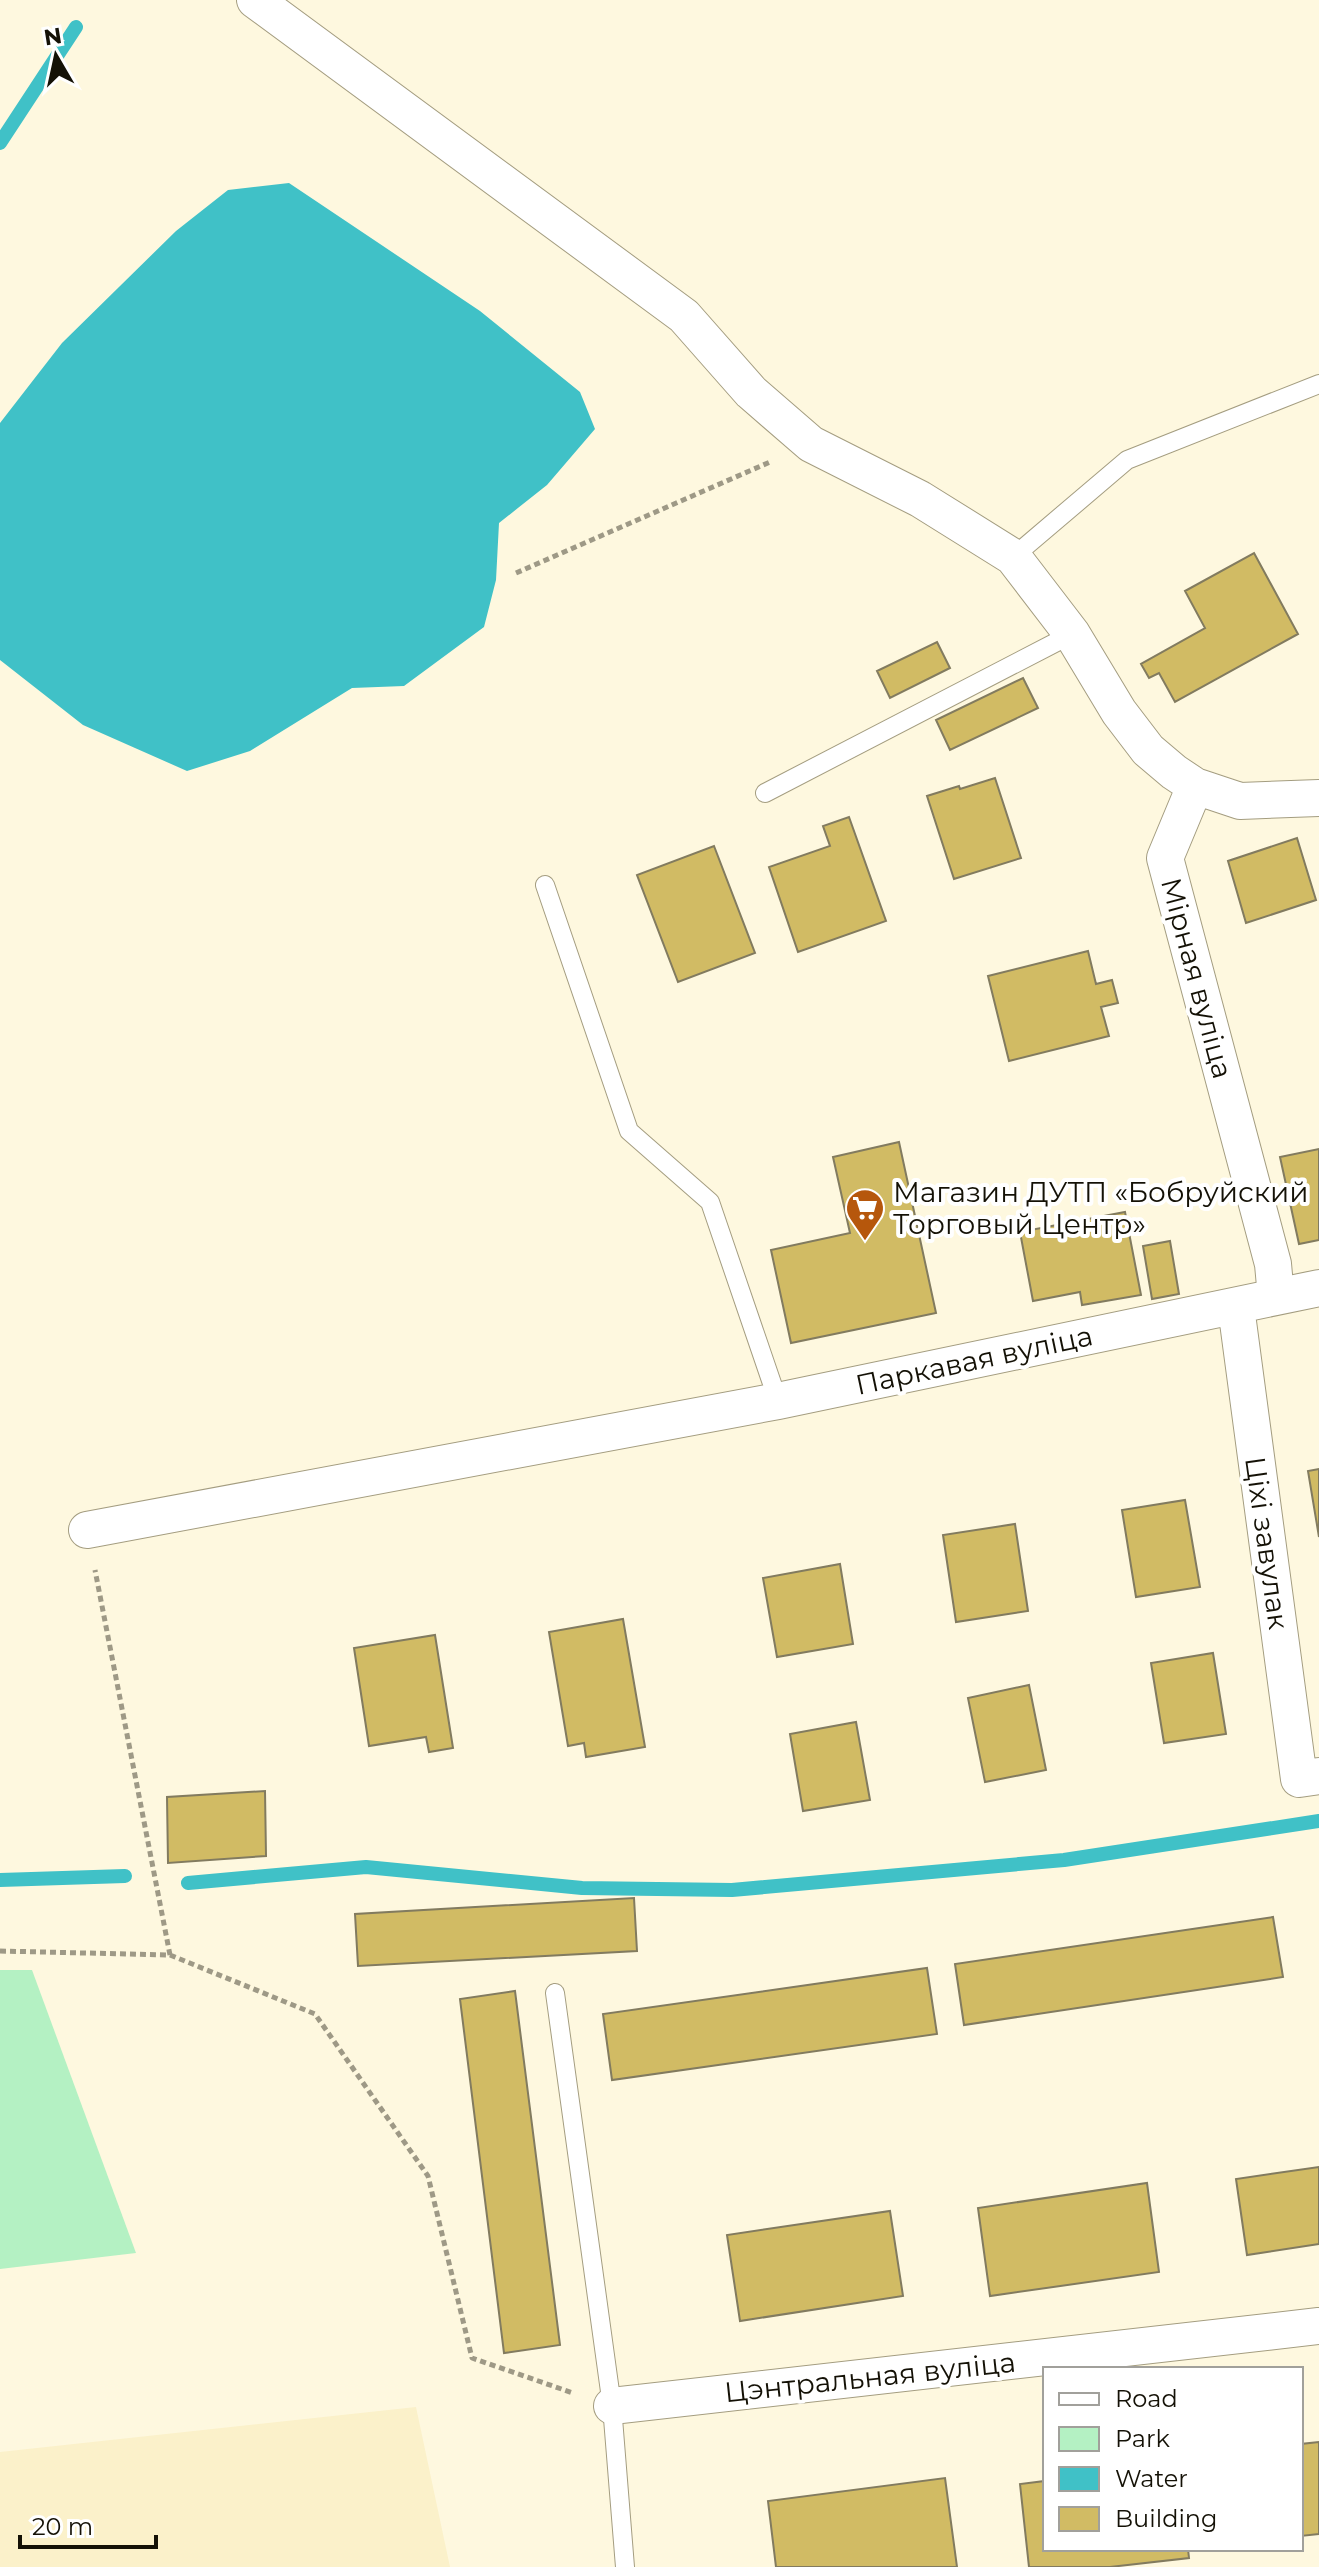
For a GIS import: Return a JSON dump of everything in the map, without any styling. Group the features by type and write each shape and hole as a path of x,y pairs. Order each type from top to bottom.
{"street":[{"path":"255,0 684,316 751,392 811,444 920,499 1013,557 1072,634 1119,712 1148,750 1174,772 1195,786 1240,801 1319,798"},
{"name":"Мірная вуліца","path":"1195,786 1165,858 1273,1264 1276,1297"},
{"name":"Паркавая вуліца","path":"87,1530 778,1401 1319,1288"},
{"name":"Ціхі завулак","path":"1236,1307 1309,1778"},
{"name":"Цэнтральная вуліца","path":"612,2406 1319,2326"}],"lane":[{"path":"1013,557 1127,460 1319,384"},
{"path":"765,793 1072,634"},
{"path":"545,885 629,1131 710,1202 778,1401"},
{"path":"555,1993 612,2406 625,2567"}],"path":[{"path":"516,573 811,444"},
{"path":"87,1530 170,1955"},
{"path":"0,1951 170,1955 315,2014 428,2176 472,2358 612,2406"}],"shaded area":[{"path":"416,2407 450,2567 0,2567 0,2452"}],"green space":[{"path":"0,1970 32,1970 136,2253 0,2269"}],"water":[{"path":"289,183 480,311 580,392 595,429 547,485 499,523 496,580 484,627 404,686 352,688 250,751 187,771 83,725 0,660 0,423 62,343 176,231 228,190"}],"building":[{"path":"1254,553 1298,634 1175,702 1159,673 1149,678 1141,664 1205,628 1185,591"},
{"path":"937,642 950,668 890,698 877,671"},
{"path":"1023,678 1038,708 950,750 936,720"},
{"path":"995,778 1021,858 954,879 927,796"},
{"path":"849,817 886,921 798,952 769,867 830,846 823,826"},
{"path":"1297,838 1316,900 1246,923 1228,861"},
{"path":"714,846 755,953 678,982 637,875"},
{"path":"1088,951 1096,984 1112,980 1118,1003 1101,1007 1109,1036 1009,1061 988,976"},
{"name":"Магазин ДУТП «Бобруйский Торговый Центр»","path":"899,1142 936,1313 791,1343 771,1250 850,1233 833,1157"},
{"path":"1319,1149 1319,1240 1299,1244 1280,1157"},
{"path":"1125,1212 1141,1295 1082,1305 1080,1292 1033,1301 1020,1232"},
{"path":"1170,1241 1179,1294 1152,1299 1143,1246"},
{"path":"1319,1469 1319,1537 1308,1471"},
{"path":"1185,1500 1200,1587 1136,1597 1122,1510"},
{"path":"1015,1524 1028,1611 956,1622 943,1535"},
{"path":"840,1564 853,1644 777,1657 763,1578"},
{"path":"623,1619 645,1747 586,1757 584,1743 568,1746 549,1632"},
{"path":"435,1635 453,1748 429,1752 426,1737 369,1746 354,1648"},
{"path":"1213,1653 1226,1734 1164,1743 1151,1663"},
{"path":"1029,1685 1046,1770 985,1782 968,1698"},
{"path":"856,1722 870,1800 803,1811 790,1734"},
{"path":"265,1791 266,1856 168,1863 167,1797"},
{"path":"634,1898 637,1951 358,1966 355,1914"},
{"path":"1273,1917 1283,1977 964,2025 955,1964"},
{"path":"927,1968 937,2034 612,2080 603,2014"},
{"path":"515,1991 560,2345 504,2353 460,1999"},
{"path":"1319,2167 1319,2244 1247,2255 1236,2179"},
{"path":"1147,2183 1159,2272 990,2296 978,2208"},
{"path":"890,2211 903,2296 740,2321 727,2235"},
{"path":"1319,2442 1319,2534 1303,2536 1303,2444"},
{"path":"945,2478 957,2567 776,2567 768,2501"},
{"path":"1043,2481 1043,2551 1188,2551 1189,2558 1110,2567 1029,2567 1020,2484"}],"waterway":[{"path":"0,143 76,27"},
{"path":"188,1883 366,1867 582,1888 732,1890 1064,1860 1319,1821"},
{"path":"0,1880 125,1876"}],"place":[{"name":"Магазин ДУТП «Бобруйский Торговый Центр»","path":"865,1242"}]}
